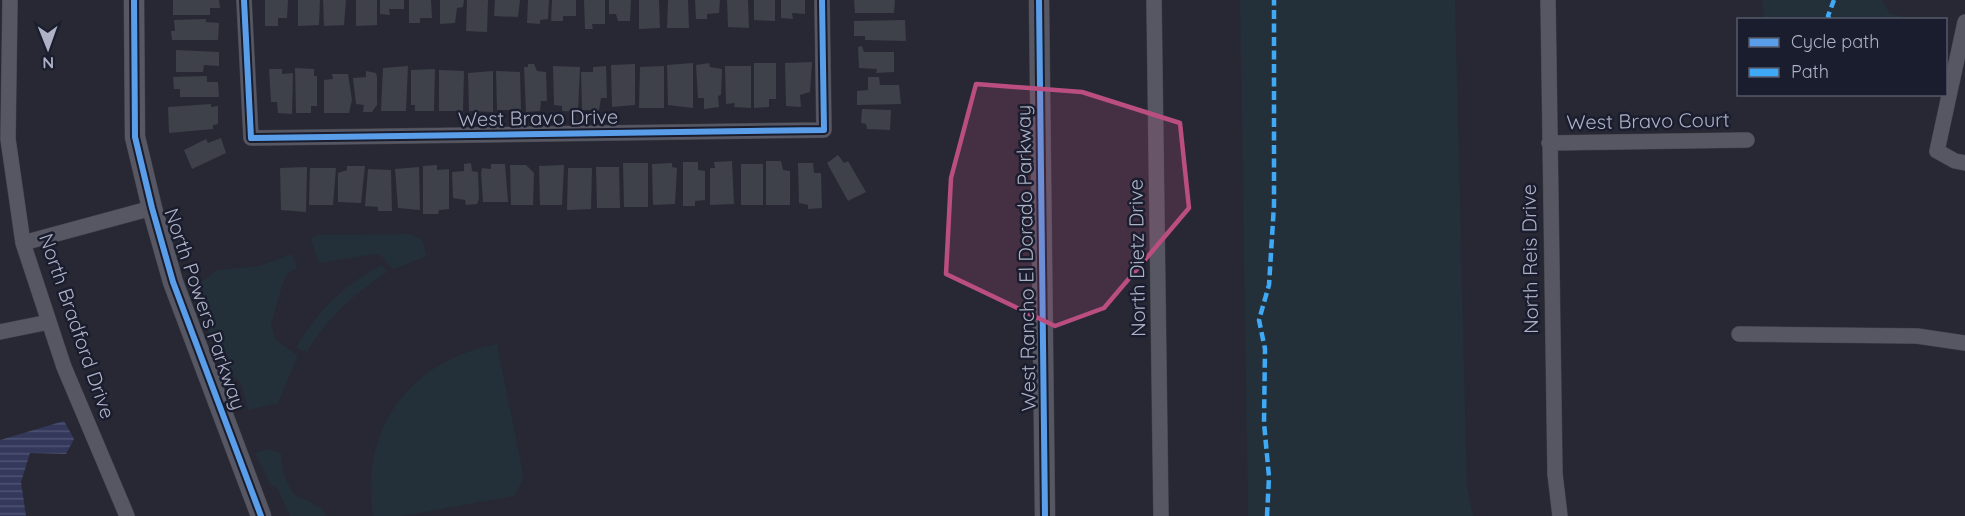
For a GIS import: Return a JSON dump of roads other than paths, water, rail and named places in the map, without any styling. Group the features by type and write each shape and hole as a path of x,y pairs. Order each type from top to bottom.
{"street":[{"name":"North Bradford Drive","path":"10,0 4,140 23,243 64,367 127,516"},
{"name":"North Powers Parkway","path":"134,0 135,137 152,208 174,282 261,516"},
{"name":"West Bravo Drive","path":"244,0 251,138 824,130 822,0"},
{"name":"West Rancho El Dorado Parkway","path":"1039,0 1045,516"},
{"name":"North Dietz Drive","path":"1154,0 1161,516"},
{"name":"North Reis Drive","path":"1548,0 1555,474 1560,516"},
{"path":"1965,22 1937,151 1955,161 1965,163"},
{"name":"West Bravo Court","path":"1549,143 1747,140"},
{"path":"23,243 152,208"},
{"path":"0,332 49,322"},
{"path":"1739,334 1917,336 1965,343"}],"water":[{"path":"64,421 74,439 66,454 30,453 21,482 26,516 0,516 0,440"}]}
